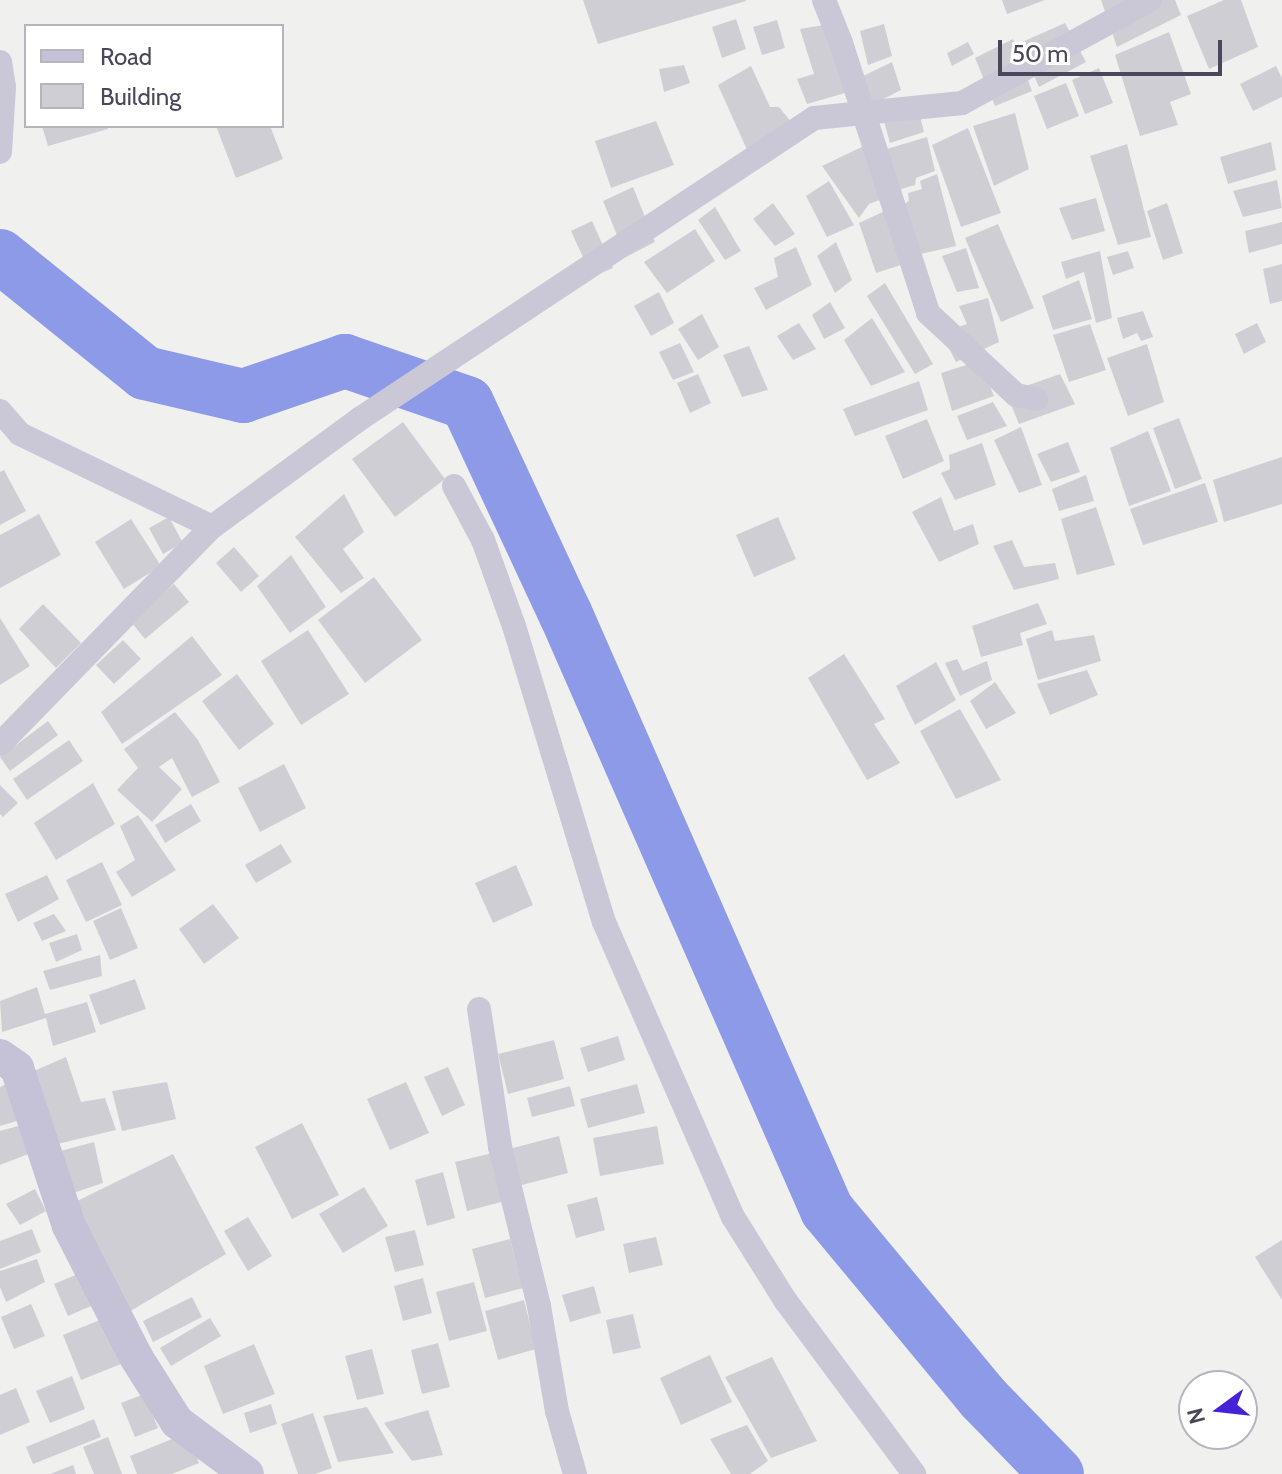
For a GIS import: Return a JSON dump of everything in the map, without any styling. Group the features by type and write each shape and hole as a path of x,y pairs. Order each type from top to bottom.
{"street":[{"path":"824,0 928,313 1016,395 1037,399"},
{"path":"0,744 212,527 361,418 814,118 962,103 1150,0"},
{"path":"0,62 4,87 0,152"},
{"path":"0,411 20,434 212,527"},
{"path":"454,486 483,540 514,626 604,922 733,1217 785,1300 914,1474"},
{"path":"479,1009 500,1147 539,1306 557,1411 575,1474"},
{"path":"0,1056 17,1068 69,1226 136,1357 177,1422 247,1474"}],"building":[{"path":"583,0 746,0 746,1 598,44"},
{"path":"1002,0 1045,0 1007,14"},
{"path":"1101,0 1175,0 1181,15 1117,47"},
{"path":"1224,0 1241,0 1258,47 1209,69 1187,16"},
{"path":"736,19 746,49 722,58 712,27"},
{"path":"777,20 785,48 762,55 753,27"},
{"path":"1065,23 1086,62 1039,87 1020,43"},
{"path":"884,24 892,56 868,65 860,31"},
{"path":"823,25 845,93 807,104 797,79 814,74 800,29"},
{"path":"1169,32 1191,94 1170,102 1178,125 1140,136 1115,55"},
{"path":"1013,39 1032,91 995,106 975,58"},
{"path":"968,42 974,54 952,66 947,53"},
{"path":"892,62 901,90 868,107 857,79"},
{"path":"684,65 690,83 664,92 659,69"},
{"path":"751,66 770,107 779,107 800,133 752,161 718,85"},
{"path":"1276,66 1282,78 1282,97 1253,111 1240,84"},
{"path":"1099,68 1113,103 1085,114 1072,80"},
{"path":"1066,83 1079,116 1047,129 1034,96"},
{"path":"915,96 924,132 890,143 882,114"},
{"path":"1015,113 1029,169 994,186 973,126"},
{"path":"656,121 674,165 611,188 595,141"},
{"path":"43,128 108,129 48,146"},
{"path":"217,128 271,128 283,159 236,178"},
{"path":"968,128 1001,213 961,227 932,145"},
{"path":"927,137 935,171 916,178 915,185 901,189 902,196 880,151"},
{"path":"1271,142 1276,170 1228,184 1220,157"},
{"path":"1127,144 1151,237 1118,245 1090,156"},
{"path":"866,145 885,198 869,204 859,218 822,166"},
{"path":"937,174 956,246 916,255 899,207 909,201 908,193 922,189 920,181"},
{"path":"1277,180 1282,208 1243,217 1233,191"},
{"path":"829,181 854,225 827,237 806,196"},
{"path":"633,187 655,242 626,257 603,201"},
{"path":"1096,198 1105,231 1072,240 1059,208"},
{"path":"773,203 795,234 775,246 753,219"},
{"path":"1167,203 1183,253 1163,260 1147,211"},
{"path":"715,207 741,251 725,260 698,220"},
{"path":"889,209 907,263 876,273 859,223"},
{"path":"592,221 613,268 592,277 571,231"},
{"path":"1282,222 1282,244 1249,253 1245,231"},
{"path":"998,224 1034,308 1001,322 965,238"},
{"path":"695,229 715,261 667,293 644,262"},
{"path":"836,242 852,280 835,293 817,256"},
{"path":"796,247 812,285 766,310 754,288 778,277 774,258"},
{"path":"966,248 979,288 957,292 942,256"},
{"path":"1100,251 1112,318 1096,323 1084,272 1066,279 1061,262"},
{"path":"1128,251 1134,268 1113,275 1107,257"},
{"path":"1282,264 1282,301 1270,304 1263,269"},
{"path":"1079,280 1092,319 1053,330 1042,296"},
{"path":"885,283 933,364 915,374 867,296"},
{"path":"659,292 674,323 651,336 634,306"},
{"path":"988,298 999,342 956,362 941,333 967,324 959,306"},
{"path":"830,302 845,328 824,339 812,315"},
{"path":"1143,311 1153,337 1141,341 1137,333 1123,339 1117,318"},
{"path":"702,314 719,347 698,360 678,329"},
{"path":"872,318 905,372 871,386 844,340"},
{"path":"799,323 816,349 793,360 777,336"},
{"path":"1257,323 1266,342 1244,354 1235,334"},
{"path":"1090,324 1106,370 1069,382 1053,335"},
{"path":"680,343 694,372 673,380 659,352"},
{"path":"1147,344 1164,402 1128,416 1107,358"},
{"path":"749,346 768,390 742,397 723,355"},
{"path":"979,361 994,396 952,411 941,373"},
{"path":"698,374 711,403 690,413 677,383"},
{"path":"1060,374 1075,404 1019,424 1006,393"},
{"path":"919,381 928,410 855,436 843,409"},
{"path":"993,402 1007,426 967,440 957,416"},
{"path":"1179,418 1202,479 1175,489 1153,428"},
{"path":"927,419 944,461 903,479 885,436"},
{"path":"403,422 445,479 395,517 352,459"},
{"path":"1021,427 1042,485 1019,493 994,440"},
{"path":"1148,431 1171,491 1129,506 1110,448"},
{"path":"1068,442 1080,472 1051,482 1037,454"},
{"path":"982,443 996,485 955,500 941,473 950,469 949,455"},
{"path":"1282,457 1282,504 1224,522 1213,480"},
{"path":"4,470 26,511 0,525 0,472"},
{"path":"1086,475 1094,501 1059,511 1052,489"},
{"path":"1205,483 1218,522 1143,545 1130,509"},
{"path":"344,494 364,532 343,549 364,578 341,593 295,537"},
{"path":"941,497 954,531 973,524 979,544 939,562 912,512"},
{"path":"1096,507 1115,565 1077,575 1061,519"},
{"path":"39,514 61,555 0,588 0,535"},
{"path":"169,517 183,543 163,554 149,528"},
{"path":"778,517 796,559 754,577 736,535"},
{"path":"131,519 161,566 124,589 95,542"},
{"path":"1012,540 1024,567 1055,563 1059,579 1014,590 993,546"},
{"path":"234,547 259,576 241,592 216,563"},
{"path":"291,555 326,607 290,633 257,586"},
{"path":"374,577 422,640 365,683 318,620"},
{"path":"174,584 189,602 145,639 131,622"},
{"path":"1038,603 1047,624 1020,633 1023,645 981,657 972,626"},
{"path":"43,604 81,643 56,668 19,629"},
{"path":"0,618 30,666 0,685"},
{"path":"308,630 349,694 301,725 261,661"},
{"path":"1052,630 1055,641 1094,635 1101,661 1038,680 1026,639"},
{"path":"192,636 222,675 122,744 101,712"},
{"path":"123,640 141,659 114,684 96,665"},
{"path":"844,654 885,719 874,724 900,763 867,780 808,678"},
{"path":"957,659 963,671 987,661 992,680 960,696 945,663"},
{"path":"936,662 956,700 915,725 896,686"},
{"path":"1087,670 1098,695 1050,715 1037,684"},
{"path":"237,674 274,724 239,750 202,701"},
{"path":"995,682 1016,713 986,729 970,701"},
{"path":"960,709 1001,780 956,799 920,731"},
{"path":"175,712 198,740 220,782 192,797 172,758 159,767 182,789 152,822 117,790 138,768 124,749"},
{"path":"48,721 58,735 10,771 0,757"},
{"path":"69,740 83,761 27,800 13,779"},
{"path":"284,764 306,808 260,832 238,788"},
{"path":"93,783 115,824 56,860 34,823"},
{"path":"0,785 18,803 3,817 0,814"},
{"path":"191,804 201,821 165,843 155,825"},
{"path":"138,815 176,870 132,897 116,872 135,860 120,826"},
{"path":"281,844 292,862 256,883 245,865"},
{"path":"102,862 122,905 86,922 66,880"},
{"path":"516,865 533,905 493,923 475,883"},
{"path":"47,875 59,899 18,922 5,894"},
{"path":"213,904 239,938 204,964 179,929"},
{"path":"121,908 138,948 110,960 93,921"},
{"path":"54,914 66,931 42,941 33,923"},
{"path":"77,934 82,950 56,962 49,943"},
{"path":"100,955 102,976 50,990 43,971"},
{"path":"135,979 146,1009 100,1025 89,995"},
{"path":"37,987 45,1014 87,1002 96,1032 53,1046 46,1018 2,1032 0,1001"},
{"path":"618,1036 625,1060 588,1072 580,1048"},
{"path":"554,1040 564,1079 508,1094 498,1054"},
{"path":"66,1057 81,1102 105,1098 116,1130 53,1145 27,1074"},
{"path":"448,1067 465,1105 442,1116 424,1077"},
{"path":"15,1080 24,1119 0,1126 0,1087"},
{"path":"167,1082 176,1119 122,1131 112,1091"},
{"path":"406,1082 429,1133 390,1150 367,1099"},
{"path":"637,1084 645,1113 588,1128 580,1099"},
{"path":"570,1086 575,1106 532,1117 527,1098"},
{"path":"302,1123 339,1195 292,1219 255,1147"},
{"path":"25,1124 31,1153 0,1165 0,1131"},
{"path":"657,1126 664,1164 600,1176 593,1138"},
{"path":"559,1136 568,1173 518,1186 509,1149"},
{"path":"94,1142 103,1183 64,1196 53,1153"},
{"path":"497,1152 509,1200 467,1211 455,1162"},
{"path":"173,1154 226,1254 129,1312 71,1204"},
{"path":"443,1172 455,1218 427,1226 415,1180"},
{"path":"364,1187 388,1226 343,1253 319,1214"},
{"path":"35,1189 46,1211 20,1225 6,1204"},
{"path":"597,1197 605,1230 576,1238 567,1205"},
{"path":"248,1217 272,1256 248,1271 224,1231"},
{"path":"32,1229 41,1252 0,1269 0,1241"},
{"path":"415,1230 424,1265 395,1272 385,1237"},
{"path":"656,1237 663,1265 629,1273 623,1244"},
{"path":"510,1239 523,1288 485,1298 472,1249"},
{"path":"1282,1240 1282,1300 1255,1257"},
{"path":"37,1259 45,1282 6,1302 0,1287 0,1271"},
{"path":"85,1271 98,1303 68,1316 54,1284"},
{"path":"423,1278 432,1313 403,1321 394,1286"},
{"path":"474,1282 487,1331 449,1341 436,1292"},
{"path":"594,1286 601,1313 570,1322 562,1295"},
{"path":"192,1297 202,1317 153,1342 143,1321"},
{"path":"524,1300 536,1349 498,1360 485,1311"},
{"path":"31,1304 45,1336 14,1349 1,1317"},
{"path":"633,1314 641,1348 613,1354 606,1320"},
{"path":"112,1315 131,1360 81,1380 63,1335"},
{"path":"210,1318 221,1336 171,1366 160,1348"},
{"path":"438,1343 450,1387 422,1394 411,1350"},
{"path":"254,1344 275,1394 223,1414 204,1366"},
{"path":"372,1349 384,1394 357,1400 345,1356"},
{"path":"710,1355 732,1402 681,1425 660,1378"},
{"path":"772,1357 817,1441 771,1458 725,1377"},
{"path":"72,1376 85,1409 50,1423 36,1391"},
{"path":"16,1388 30,1422 0,1435 0,1395"},
{"path":"144,1394 158,1428 135,1437 121,1403"},
{"path":"271,1404 277,1424 250,1433 244,1413"},
{"path":"367,1407 394,1453 338,1462 323,1416"},
{"path":"428,1410 443,1455 412,1461 384,1423"},
{"path":"313,1413 332,1468 315,1474 298,1474 281,1424"},
{"path":"94,1419 101,1437 33,1464 26,1447"},
{"path":"747,1425 768,1461 750,1474 731,1474 710,1439"},
{"path":"187,1433 199,1463 172,1474 137,1474 130,1456"},
{"path":"108,1437 122,1474 94,1474 83,1447"},
{"path":"73,1465 76,1474 50,1474"}],"waterway":[{"path":"0,256 145,373 243,396 345,361 467,403 566,615 827,1210 983,1398 1057,1474"}]}
